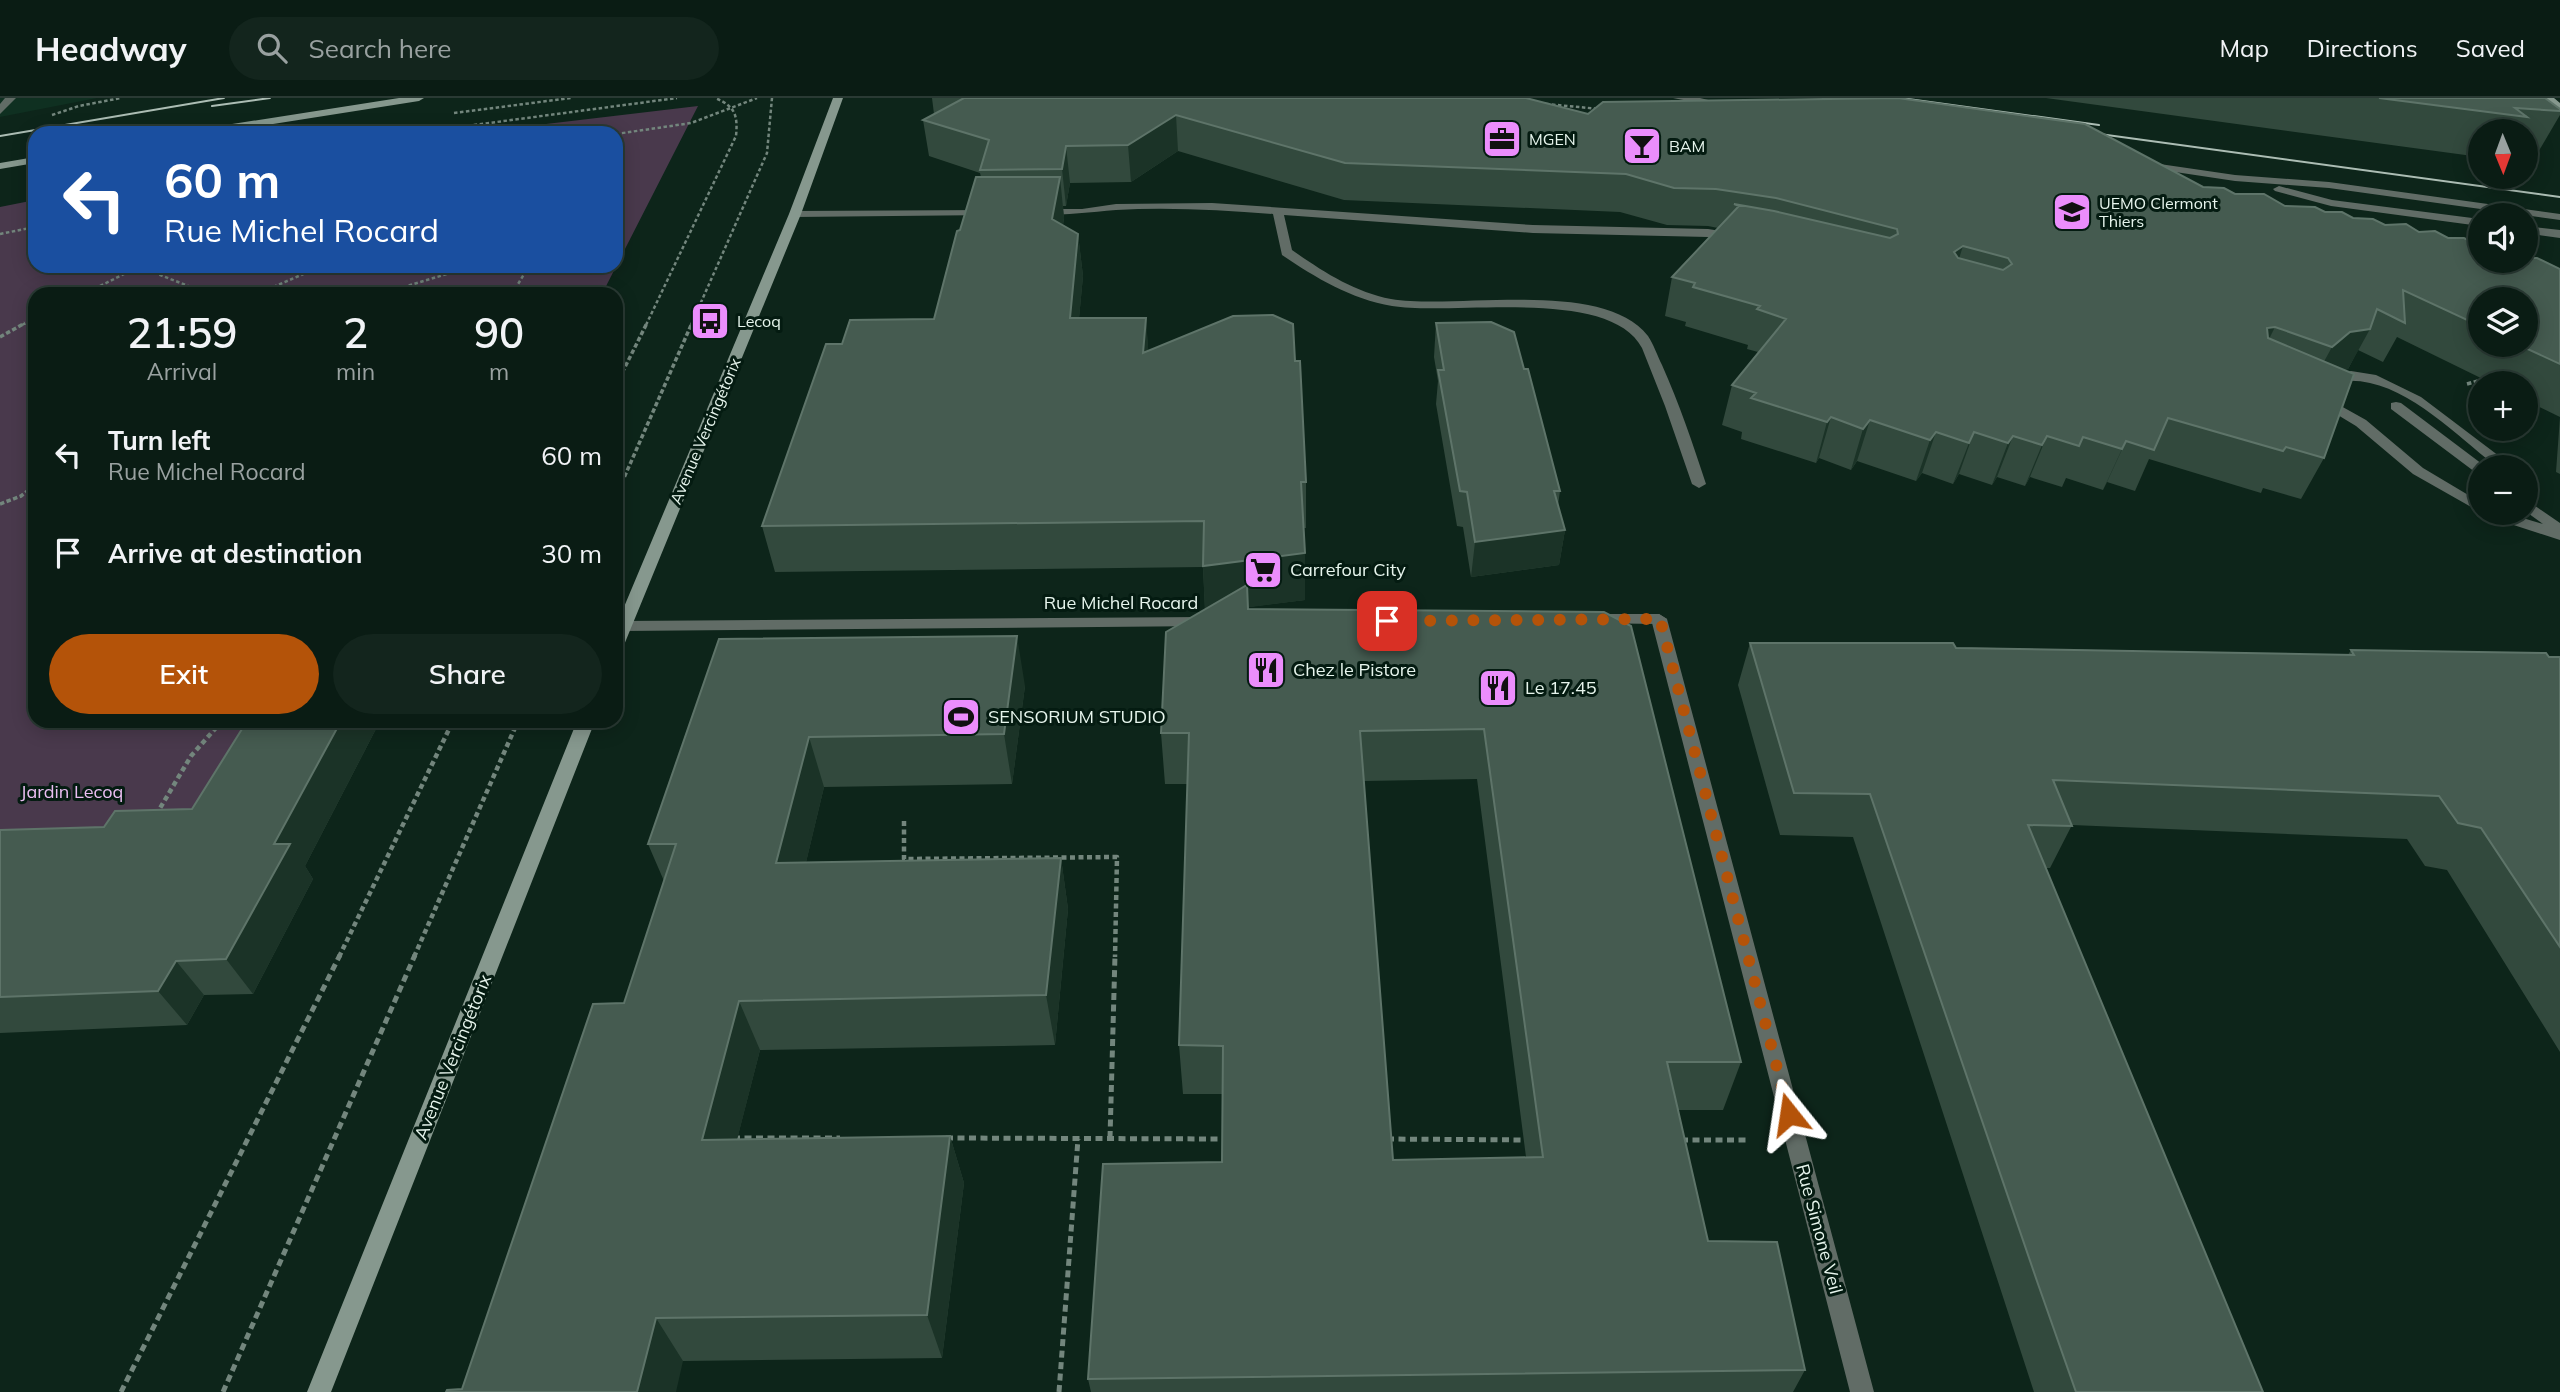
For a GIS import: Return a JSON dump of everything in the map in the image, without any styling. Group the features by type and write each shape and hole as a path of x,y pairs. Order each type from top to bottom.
{"street":[{"path":"0,111 11,98"},
{"path":"239,126 419,98"},
{"name":"Avenue Vercingétorix","path":"624,626 795,214 838,98"},
{"path":"1678,98 1732,105"},
{"path":"2547,98 2560,108"},
{"path":"0,166 28,161"},
{"path":"2131,163 2235,178 2329,185 2560,217"},
{"path":"2235,178 2331,203 2468,221"},
{"path":"1028,212 1212,206 1533,229 1708,233 1746,239"},
{"path":"795,214 1001,212"},
{"path":"1278,212 1286,251 1329,282 1360,294 1394,303 1544,305 1594,309 1626,321 1643,338 1663,381 1699,484"},
{"path":"2538,231 2560,234"},
{"path":"2468,501 2417,471 2361,423 2314,395 2327,383 2342,375 2368,378 2398,388 2491,455"},
{"path":"2396,406 2468,460"},
{"path":"2538,514 2560,533"},
{"path":"2532,525 2560,533"},
{"name":"Rue Simone Veil","path":"1576,619 1660,619 1862,1392"},
{"name":"Rue Michel Rocard","path":"624,626 1217,622"},
{"name":"Avenue Vercingétorix","path":"319,1392 583,728"}],"path":[{"path":"52,115 79,106 121,98"},
{"path":"463,126 677,98"},
{"path":"623,371 683,251 736,135 738,116 733,107 715,98"},
{"path":"623,133 691,123 757,98"},
{"path":"623,480 767,153 772,98"},
{"path":"1544,104 1613,110"},
{"path":"0,234 28,228"},
{"path":"98,287 125,273"},
{"path":"156,273 192,287"},
{"path":"273,287 306,273"},
{"path":"403,287 452,273"},
{"path":"0,337 28,322"},
{"path":"2415,399 2468,384"},
{"path":"0,504 28,490"},
{"path":"147,820 157,814 191,756 216,728"},
{"path":"121,1392 325,987 450,728"},
{"path":"223,1392 515,728"},
{"path":"904,821 904,859 1118,857 1110,1138"},
{"path":"731,1138 842,1138"},
{"path":"939,1138 1233,1139"},
{"path":"1059,1392 1078,1139"},
{"path":"1384,1139 1535,1140"},
{"path":"1673,1140 1796,1140"}],"shaded area":[{"path":"0,98 97,98 0,117"}],"green space":[{"name":"Jardin Lecoq","path":"698,106 623,253 623,126 530,126"},
{"name":"Jardin Lecoq","path":"28,201 28,273 613,273 606,287 28,287 28,728 347,728 286,730 223,837 0,866 0,207"}],"building":[{"path":"964,98 1526,98 1588,114 1603,102 1898,98 2085,124 2203,187 2224,188 2235,194 2264,194 2285,206 2315,207 2325,212 2342,212 2353,218 2373,219 2385,225 2406,224 2419,232 2435,231 2448,238 2464,238 2468,240 2468,273 2538,273 2538,258 2560,269 2560,364 2538,354 2538,287 2468,287 2468,320 2403,290 2405,323 2377,309 2370,329 2350,332 2332,347 2275,327 2267,328 2268,338 2354,374 2324,458 2286,447 2283,451 2168,418 2154,450 2126,441 2122,449 2083,437 2079,446 2047,436 2042,445 2013,436 2008,443 1974,432 1969,443 1936,432 1930,440 1870,420 1863,429 1831,417 1827,422 1751,398 1756,393 1732,385 1786,319 1757,309 1760,306 1693,287 1695,283 1672,277 1739,206 1734,204 1890,238 1898,234 1897,229 1776,198 1716,189 1674,188 1626,174 1345,163 1176,115 1128,145 1066,146 1062,169 980,170 989,140 923,120","holes":["1963,246 2008,258 2012,264 2003,270 1958,258 1954,252"]},
{"path":"2379,98 2545,98 2560,111 2515,108 2527,117"},
{"path":"976,177 1060,177 1052,219 1078,234 1070,318 1146,318 1143,353 1233,316 1273,315 1293,324 1295,361 1300,361 1306,482 1301,482 1305,553 1203,566 1204,521 762,526 826,344 842,344 850,320 934,319 957,231 960,230"},
{"path":"1491,322 1514,332 1524,369 1528,369 1560,491 1554,491 1565,530 1475,542 1467,492 1460,491 1438,370 1444,370 1436,323"},
{"path":"1247,585 1248,609 1604,612 1631,626 1741,1062 1667,1062 1708,1241 1777,1242 1805,1370 1088,1379 1103,1164 1222,1162 1223,1046 1179,1045 1189,733 1161,733 1166,632","holes":["1484,729 1543,1157 1393,1160 1360,731"]},
{"path":"1017,636 1004,734 809,737 776,863 1061,858 1046,995 739,1001 702,1140 950,1136 927,1315 656,1318 637,1392 446,1392 462,1389 593,1004 624,1003 676,844 648,844 719,639"},
{"path":"1750,643 1953,643 1956,648 2354,655 2351,650 2546,653 2549,657 2560,657 2560,947 2481,828 2458,823 2439,796 2053,780 2072,826 2028,825 2263,1392 2076,1392 1870,794 1794,793"},
{"path":"243,728 337,728 274,844 290,844 226,959 176,961 158,991 0,997 0,830 104,827 115,811 192,809"}],"tram line":[{"path":"59,126 224,98"},
{"path":"212,106 270,98"},
{"path":"1901,98 2099,125"},
{"path":"0,136 28,131"},
{"path":"2085,132 2560,197"}],"place":[{"name":"MGEN","path":"1502,139"},
{"name":"BAM","path":"1642,146"},
{"name":"UEMO Clermont Thiers","path":"2072,212"},
{"name":"Lecoq","path":"710,321"},
{"name":"Carrefour City","path":"1263,570"},
{"name":"Chez le Pistore","path":"1266,670"},
{"name":"Le 17.45","path":"1498,688"},
{"name":"SENSORIUM STUDIO","path":"961,717"}],"route":[{"path":"1387,621 1660,619 1789,1114"}]}
